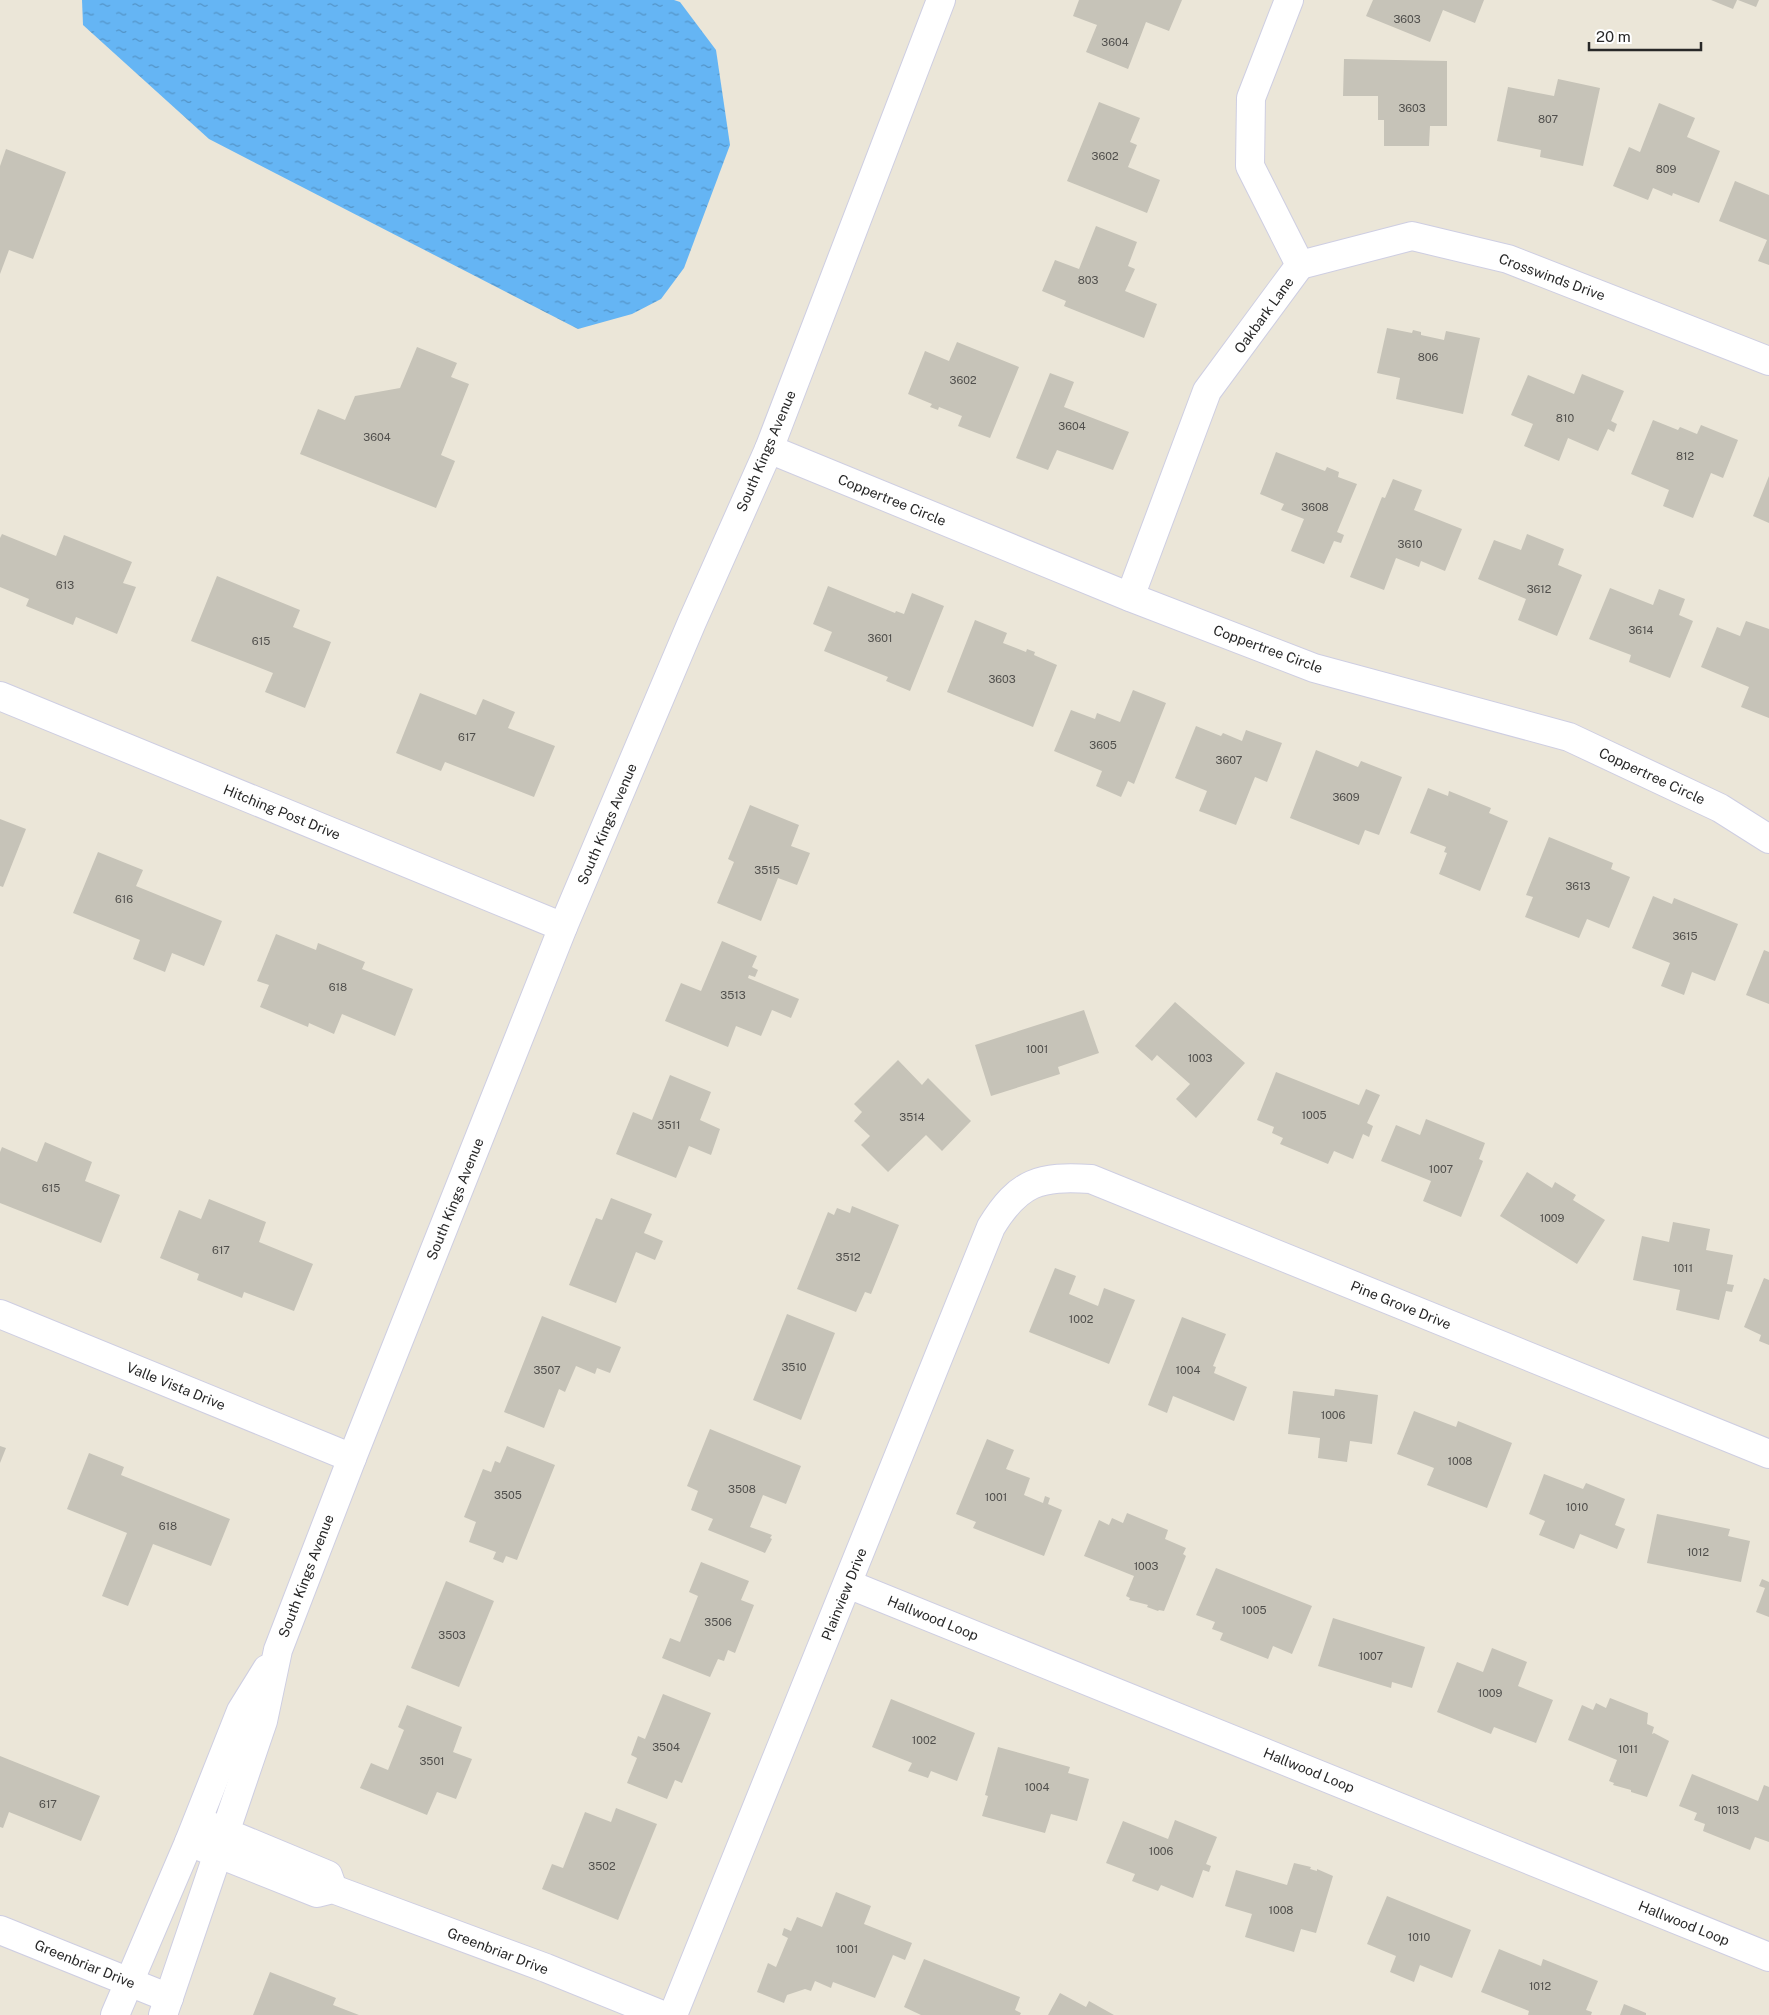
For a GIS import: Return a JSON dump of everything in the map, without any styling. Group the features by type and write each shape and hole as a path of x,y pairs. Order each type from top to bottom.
{"street":[{"name":"South Kings Avenue","path":"166,2006 263,1721 278,1650 352,1458 563,928 692,622 769,449 941,0"},
{"name":"Oakbark Lane","path":"1130,597 1207,392 1300,265 1250,166 1251,98 1289,0"},
{"name":"Crosswinds Drive","path":"1300,265 1412,236 1508,259 1769,361"},
{"name":"Coppertree Circle","path":"769,449 1130,597 1314,668 1569,737 1720,808 1769,838"},
{"name":"Hitching Post Drive","path":"0,696 563,928"},
{"name":"Pine Grove Drive","path":"1030,1185 1048,1179 1092,1179 1769,1454"},
{"name":"Plainview Drive","path":"673,2015 991,1227 1012,1197 1030,1185"},
{"name":"Valle Vista Drive","path":"0,1314 352,1458"},
{"name":"Hallwood Loop","path":"848,1584 1769,1957"},
{"name":"South Kings Avenue","path":"115,2015 194,1832 242,1711 278,1650"},
{"name":"Greenbriar Drive","path":"194,1832 221,1843 317,1893 333,1889 546,1968 662,2015"},
{"name":"Greenbriar Drive","path":"0,1930 129,1982 166,2006"}],"water":[{"path":"82,0 674,0 680,2 716,50 730,145 684,268 661,299 632,314 578,329 209,139 83,25"}],"building":[{"path":"1079,0 1182,0 1169,31 1146,22 1128,69 1086,52 1097,25 1073,16"},
{"path":"1373,0 1484,0 1475,23 1443,10 1430,42 1366,16"},
{"path":"1711,0 1737,0 1733,9"},
{"path":"1738,0 1759,0 1756,7"},
{"path":"1344,59 1447,61 1447,126 1430,126 1429,146 1384,146 1384,120 1378,120 1378,96 1343,96"},
{"path":"1558,79 1600,88 1583,166 1540,157 1541,150 1497,141 1508,87 1554,96"},
{"path":"1099,102 1140,118 1130,142 1137,145 1128,167 1160,180 1147,213 1067,181"},
{"path":"1659,103 1695,118 1687,137 1720,151 1699,203 1673,193 1672,196 1653,188 1648,200 1613,186 1629,147 1640,152"},
{"path":"6,149 66,172 33,259 9,250 0,274 0,166"},
{"path":"1735,181 1769,195 1769,265 1758,261 1767,240 1719,221"},
{"path":"1096,226 1137,242 1128,266 1135,269 1125,291 1157,304 1144,338 1064,306 1066,301 1042,291 1055,260 1079,269"},
{"path":"1387,328 1412,333 1413,330 1421,332 1421,335 1444,340 1446,331 1480,338 1463,414 1396,399 1400,378 1377,373"},
{"path":"957,342 1019,367 990,438 958,426 962,416 939,407 938,410 930,407 932,404 908,394 925,351 949,361"},
{"path":"417,347 457,363 451,377 469,384 441,455 455,461 436,508 300,454 318,409 345,420 355,396 400,388"},
{"path":"1050,373 1074,382 1064,407 1129,432 1113,470 1057,450 1048,470 1016,458"},
{"path":"1582,374 1624,391 1611,421 1617,424 1614,432 1608,429 1598,451 1568,438 1559,461 1524,446 1533,424 1511,415 1528,375 1574,394"},
{"path":"1653,420 1678,430 1680,427 1697,434 1701,425 1738,440 1723,478 1711,473 1693,518 1663,506 1669,490 1631,474"},
{"path":"1276,452 1325,471 1327,467 1339,472 1338,477 1357,484 1337,532 1344,535 1341,543 1334,541 1324,564 1291,551 1304,519 1281,510 1284,504 1260,494"},
{"path":"1769,476 1769,523 1753,516"},
{"path":"1393,479 1422,490 1414,510 1462,529 1445,571 1421,561 1419,567 1396,558 1384,590 1350,577 1382,497 1385,498"},
{"path":"2,534 56,556 64,535 132,562 123,583 136,587 117,634 76,617 73,625 26,606 29,599 0,587 0,538"},
{"path":"1527,534 1564,549 1558,565 1582,575 1557,636 1518,620 1526,599 1478,579 1494,540 1521,550"},
{"path":"217,576 300,610 293,627 331,642 305,708 265,692 273,673 191,641"},
{"path":"828,586 895,613 896,611 904,614 912,593 944,606 910,691 886,681 888,677 824,651 832,632 813,624"},
{"path":"1610,588 1653,605 1659,589 1685,599 1679,615 1693,621 1670,678 1629,662 1631,655 1589,639"},
{"path":"975,620 1007,633 1003,643 1026,652 1027,649 1035,652 1034,655 1057,665 1033,727 947,692"},
{"path":"1746,621 1769,629 1769,718 1741,707 1749,687 1701,667 1717,627 1740,636"},
{"path":"1133,690 1166,703 1134,784 1128,781 1121,797 1096,786 1102,771 1054,751 1071,710 1095,719 1097,713 1120,722"},
{"path":"420,693 476,715 483,699 515,712 508,728 555,746 534,797 445,762 441,771 396,753"},
{"path":"1196,726 1221,736 1223,733 1242,741 1246,730 1282,743 1267,782 1255,777 1236,825 1199,811 1207,791 1175,778"},
{"path":"1316,750 1358,767 1361,761 1402,777 1379,835 1365,830 1359,845 1290,818"},
{"path":"1428,788 1448,796 1449,791 1491,808 1489,813 1508,821 1480,891 1439,874 1447,853 1444,852 1446,847 1410,833"},
{"path":"750,805 799,825 791,846 810,853 797,885 778,878 761,921 717,903 734,862 728,859"},
{"path":"0,819 26,829 3,887 0,886"},
{"path":"1549,837 1613,863 1611,869 1630,877 1609,928 1587,919 1579,938 1525,917 1533,897 1526,895"},
{"path":"98,852 143,870 136,886 222,921 204,966 172,953 165,972 133,959 140,940 73,913"},
{"path":"1653,896 1672,904 1674,898 1738,924 1715,981 1692,972 1684,995 1661,986 1670,963 1632,948"},
{"path":"276,934 316,950 318,943 365,962 362,969 413,989 395,1036 342,1014 334,1034 309,1023 308,1027 260,1007 269,985 257,981"},
{"path":"722,941 757,956 752,967 758,970 755,977 749,975 748,978 799,999 791,1018 772,1010 761,1036 736,1026 728,1047 665,1021 681,983 701,991"},
{"path":"1764,950 1769,952 1769,1004 1746,995"},
{"path":"1175,1002 1245,1063 1196,1118 1176,1099 1190,1084 1157,1055 1152,1061 1135,1046"},
{"path":"1084,1010 1099,1053 1058,1067 1060,1074 991,1096 975,1045"},
{"path":"898,1060 922,1085 928,1078 971,1121 942,1151 926,1135 888,1172 861,1145 870,1136 854,1121 862,1112 854,1104"},
{"path":"1276,1072 1359,1105 1366,1089 1380,1095 1367,1123 1373,1126 1369,1137 1363,1134 1353,1159 1334,1151 1328,1164 1280,1144 1283,1138 1272,1133 1274,1127 1257,1120"},
{"path":"670,1075 711,1092 700,1120 720,1129 711,1155 689,1146 676,1178 616,1154 633,1112 652,1120"},
{"path":"1426,1119 1485,1143 1479,1159 1483,1161 1461,1217 1423,1201 1431,1181 1381,1161 1396,1125 1420,1135"},
{"path":"45,1142 92,1162 85,1181 120,1195 101,1243 0,1203 0,1152 2,1147 37,1162"},
{"path":"1527,1172 1552,1188 1555,1182 1576,1195 1573,1200 1605,1220 1577,1264 1500,1216"},
{"path":"611,1198 652,1214 644,1233 663,1241 655,1260 636,1252 616,1303 569,1285 596,1218 602,1220"},
{"path":"209,1199 266,1222 259,1242 313,1264 294,1311 244,1292 242,1298 197,1280 199,1274 160,1258 179,1210 201,1219"},
{"path":"852,1206 899,1225 871,1294 865,1292 856,1312 797,1289 828,1212 834,1215 837,1208 850,1213"},
{"path":"1673,1222 1710,1229 1706,1250 1733,1255 1727,1284 1734,1285 1732,1292 1726,1291 1719,1320 1676,1310 1680,1290 1633,1280 1642,1236 1669,1242"},
{"path":"1055,1268 1076,1276 1069,1294 1098,1306 1104,1288 1135,1300 1109,1364 1029,1332"},
{"path":"1764,1278 1769,1280 1769,1345 1759,1341 1761,1335 1744,1327"},
{"path":"787,1314 835,1333 801,1420 753,1400"},
{"path":"542,1316 621,1347 610,1373 597,1368 595,1374 576,1366 565,1392 559,1389 544,1428 504,1412"},
{"path":"1182,1317 1226,1334 1213,1366 1216,1367 1214,1373 1247,1387 1234,1421 1173,1396 1167,1413 1148,1405"},
{"path":"1335,1389 1378,1395 1372,1444 1350,1441 1347,1462 1318,1458 1320,1438 1288,1434 1293,1391 1334,1396"},
{"path":"1414,1411 1456,1427 1458,1421 1512,1443 1487,1508 1427,1485 1434,1468 1397,1454"},
{"path":"710,1429 801,1466 786,1504 763,1495 750,1527 772,1535 765,1553 708,1530 713,1519 691,1510 698,1491 687,1486"},
{"path":"987,1439 1014,1450 1006,1469 1030,1478 1024,1495 1043,1503 1045,1496 1050,1498 1048,1504 1062,1510 1044,1556 973,1528 976,1522 956,1514"},
{"path":"0,1446 6,1448 0,1463"},
{"path":"507,1446 555,1465 517,1560 506,1556 503,1563 493,1559 496,1552 469,1542 476,1522 464,1517 483,1469 491,1472 495,1461 500,1463"},
{"path":"89,1453 124,1467 121,1475 230,1519 211,1566 153,1544 128,1606 102,1596 127,1533 67,1509"},
{"path":"1544,1474 1583,1489 1586,1483 1625,1499 1615,1525 1625,1529 1617,1549 1580,1534 1574,1549 1539,1535 1545,1521 1529,1514"},
{"path":"1127,1513 1168,1530 1165,1539 1186,1548 1183,1554 1186,1556 1164,1611 1158,1611 1147,1607 1148,1605 1129,1600 1130,1598 1126,1596 1134,1576 1084,1556 1099,1520 1109,1525 1112,1518 1123,1523"},
{"path":"1657,1514 1730,1529 1728,1536 1750,1541 1741,1582 1647,1563"},
{"path":"701,1562 749,1581 741,1600 754,1605 735,1653 728,1650 724,1661 718,1659 710,1677 662,1658 670,1638 680,1642 698,1596 689,1592"},
{"path":"1216,1568 1312,1606 1292,1654 1273,1646 1268,1659 1220,1640 1223,1633 1212,1629 1215,1622 1196,1615"},
{"path":"1762,1579 1769,1582 1769,1617 1756,1612 1765,1588 1759,1586"},
{"path":"446,1581 494,1601 459,1687 411,1668"},
{"path":"1333,1618 1425,1647 1412,1688 1392,1682 1391,1688 1318,1666"},
{"path":"1492,1648 1527,1662 1518,1686 1553,1700 1536,1743 1494,1727 1491,1734 1437,1712 1457,1662 1483,1672"},
{"path":"663,1694 711,1713 682,1783 675,1780 667,1799 627,1783 637,1758 631,1755 638,1736 645,1739"},
{"path":"1610,1698 1648,1713 1647,1724 1654,1727 1652,1734 1654,1733 1669,1741 1647,1797 1613,1785 1614,1783 1609,1781 1617,1760 1568,1740 1582,1705 1593,1710 1596,1703 1606,1708"},
{"path":"891,1699 975,1733 957,1781 931,1771 928,1778 908,1771 912,1763 872,1747"},
{"path":"407,1705 462,1727 453,1752 472,1759 456,1799 437,1792 427,1815 360,1788 371,1763 388,1770 404,1730 398,1727"},
{"path":"998,1747 1070,1767 1068,1773 1089,1779 1077,1821 1051,1814 1045,1833 982,1816 988,1796 985,1795"},
{"path":"0,1756 100,1796 81,1841 9,1812 3,1828 0,1827"},
{"path":"1692,1774 1758,1801 1764,1785 1769,1787 1769,1842 1755,1837 1750,1850 1703,1831 1705,1824 1694,1820 1697,1813 1679,1806"},
{"path":"616,1808 657,1824 618,1920 542,1889 552,1864 563,1868 585,1812 611,1822"},
{"path":"1175,1820 1217,1837 1206,1864 1211,1866 1209,1872 1203,1870 1193,1898 1161,1885 1158,1891 1132,1881 1135,1874 1106,1863 1123,1821 1168,1839"},
{"path":"1294,1863 1311,1867 1310,1869 1317,1871 1317,1869 1333,1876 1316,1933 1301,1929 1294,1952 1245,1937 1252,1914 1225,1906 1236,1870 1287,1885"},
{"path":"836,1892 871,1906 864,1924 912,1943 905,1960 893,1955 875,1998 833,1982 831,1988 815,1981 811,1991 805,1989 787,1995 784,2003 757,1992 768,1963 776,1967 788,1938 782,1935 784,1928 791,1931 797,1917 822,1927"},
{"path":"1387,1896 1471,1930 1452,1978 1420,1965 1414,1982 1390,1972 1396,1956 1367,1944"},
{"path":"1499,1949 1541,1966 1543,1959 1598,1981 1586,2010 1592,2012 1591,2015 1528,2015 1529,2011 1481,1992"},
{"path":"924,1959 1020,1997 1015,2010 1021,2013 1020,2015 921,2015 904,2007"},
{"path":"270,1972 336,1998 333,2005 359,2015 253,2015"},
{"path":"1060,1993 1086,2007 1089,2001 1114,2015 1048,2015"},
{"path":"1624,2004 1646,2013 1646,2015 1620,2015"}]}
